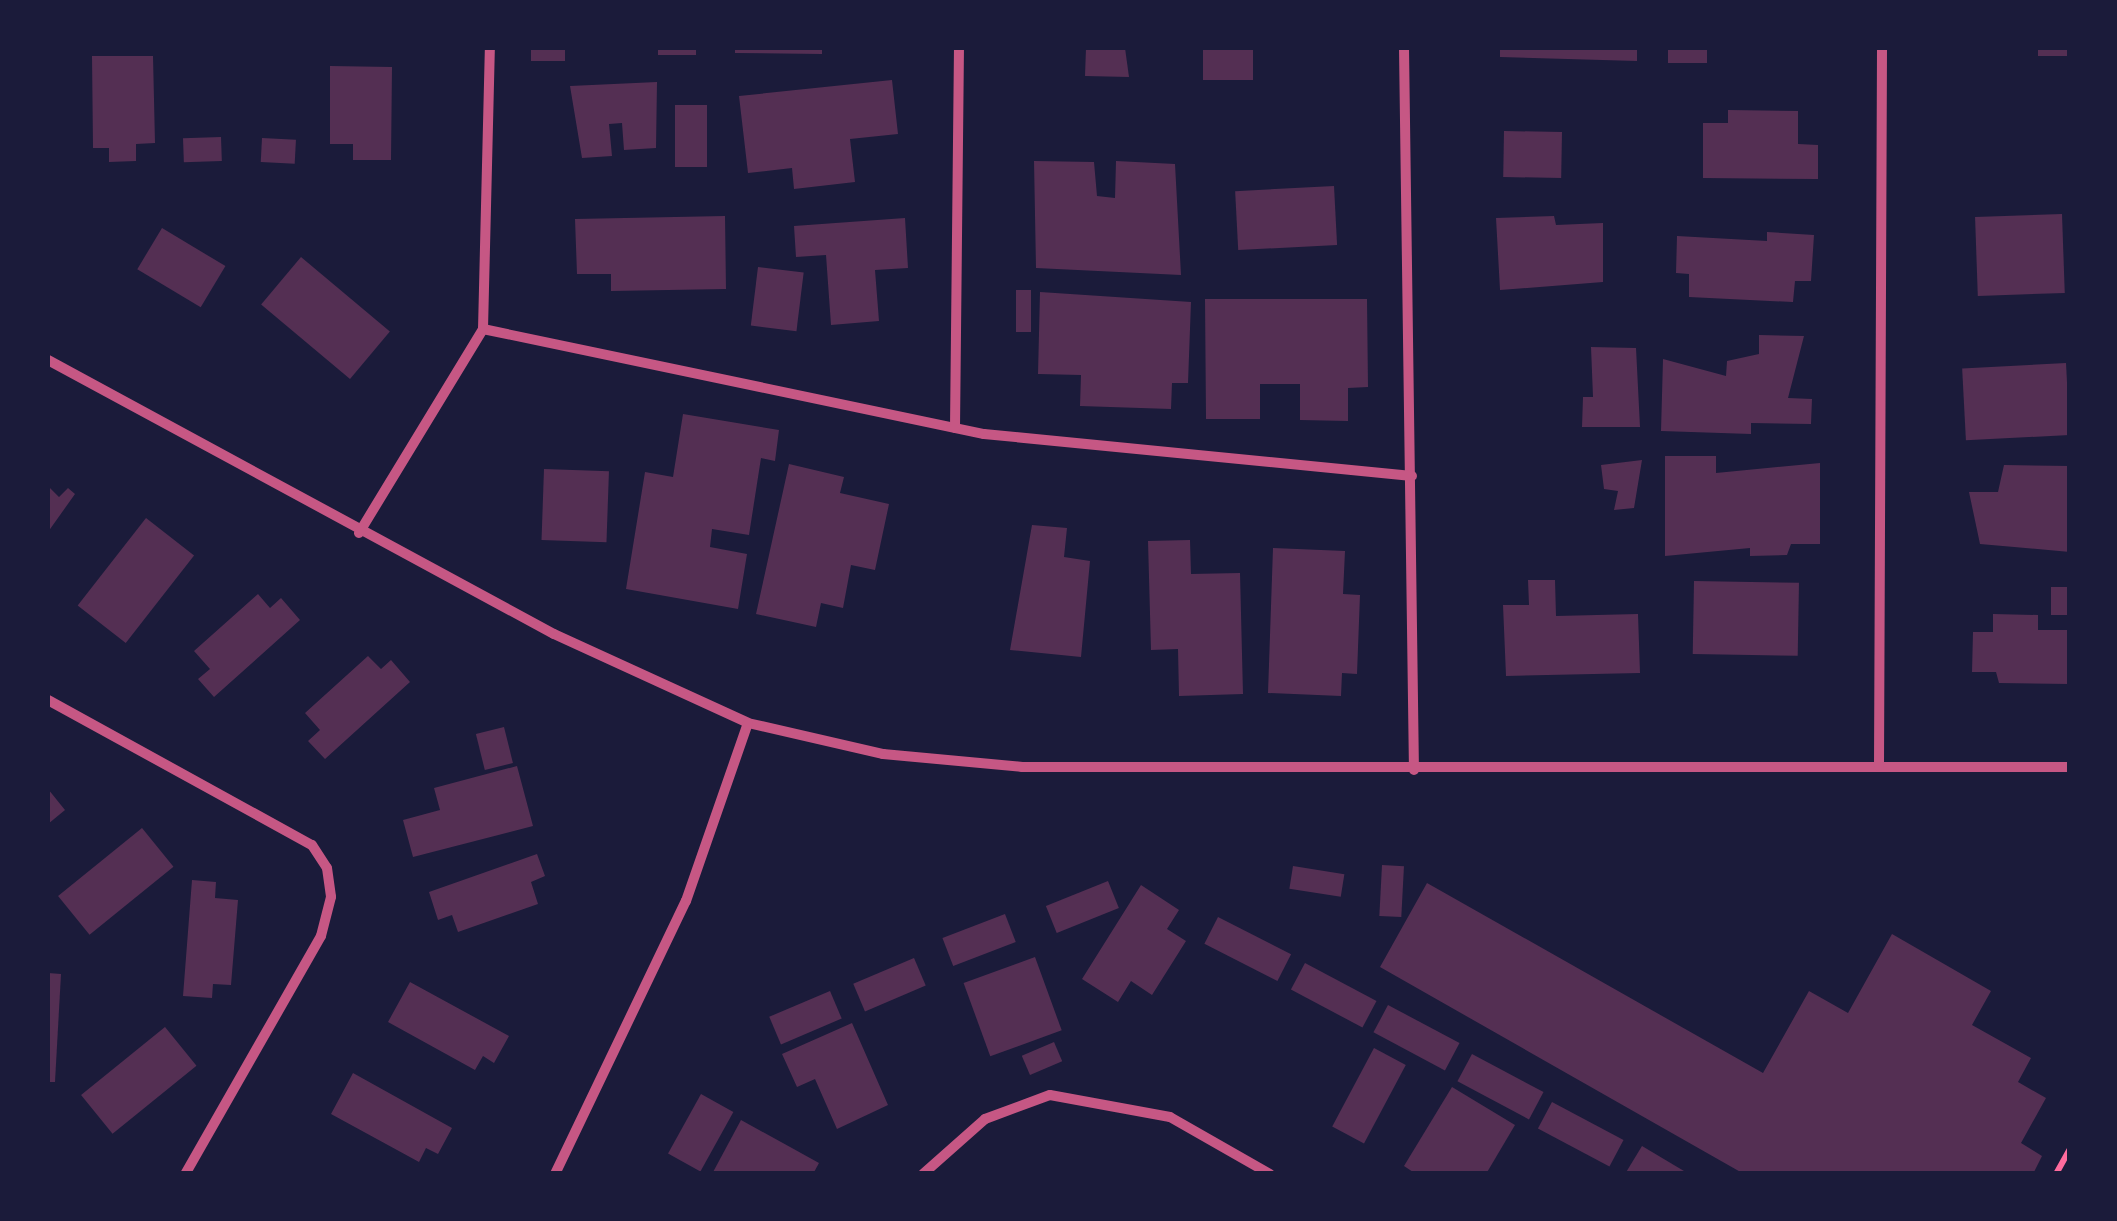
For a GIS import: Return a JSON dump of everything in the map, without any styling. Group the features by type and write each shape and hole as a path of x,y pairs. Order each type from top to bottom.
{"street":[{"path":"359,534 483,329 490,48"},
{"path":"955,428 959,48"},
{"path":"1404,48 1414,770"},
{"path":"1880,766 1882,48"},
{"path":"483,329 955,428 1412,476"},
{"path":"48,360 359,534 748,723 953,765 1414,770 2070,768"},
{"path":"48,700 312,845 327,868 332,897 320,936 185,1174"},
{"path":"554,1174 686,902 748,723"},
{"path":"924,1174 985,1119 1050,1095 1170,1118 1270,1174"}],"path":[{"path":"2056,1174 2070,1150"}],"building":[{"path":"531,48 565,48 565,61 531,61"},
{"path":"658,48 696,48 696,55 658,55"},
{"path":"735,48 822,48 822,54 735,53"},
{"path":"1086,48 1125,48 1129,77 1085,76"},
{"path":"1203,48 1253,48 1253,80 1203,80"},
{"path":"1500,48 1637,48 1637,61 1500,57"},
{"path":"1668,48 1707,48 1707,63 1668,63"},
{"path":"2038,48 2070,48 2070,56 2038,56"},
{"path":"92,56 153,56 155,143 136,144 136,161 109,162 109,148 93,148"},
{"path":"330,66 392,67 391,160 353,160 353,144 330,144"},
{"path":"892,80 898,134 850,139 855,182 794,189 792,168 748,173 739,96"},
{"path":"657,82 656,148 624,150 622,123 609,124 612,156 582,158 570,86"},
{"path":"675,105 707,105 707,167 675,167"},
{"path":"1728,110 1798,111 1798,144 1818,145 1818,179 1703,178 1703,123 1728,123"},
{"path":"1504,131 1562,132 1561,178 1503,177"},
{"path":"221,137 222,161 184,162 183,138"},
{"path":"262,138 296,140 295,164 261,162"},
{"path":"1034,161 1094,162 1097,196 1115,198 1116,161 1175,164 1181,275 1036,268"},
{"path":"1334,186 1337,245 1238,250 1235,191"},
{"path":"2062,214 2065,293 1978,296 1975,217"},
{"path":"725,216 726,289 611,291 611,274 577,274 575,219"},
{"path":"1554,216 1556,225 1603,223 1603,282 1500,290 1496,218"},
{"path":"905,218 908,268 875,270 879,321 831,325 826,255 796,257 794,226"},
{"path":"162,228 225,266 201,307 137,269"},
{"path":"1767,232 1814,235 1811,281 1795,281 1793,302 1689,297 1689,274 1676,273 1677,236 1767,241"},
{"path":"301,257 390,332 350,379 261,304"},
{"path":"758,267 804,273 796,331 751,326"},
{"path":"1016,290 1031,290 1031,332 1016,332"},
{"path":"1040,292 1191,302 1188,383 1172,383 1171,409 1080,406 1081,375 1038,374"},
{"path":"1205,299 1367,299 1368,387 1348,388 1348,421 1300,420 1300,384 1260,384 1260,419 1206,419"},
{"path":"1759,335 1804,336 1788,398 1812,399 1811,424 1751,423 1751,434 1661,431 1663,359 1726,376 1727,361 1759,354"},
{"path":"1591,347 1636,348 1640,427 1582,427 1583,397 1593,397"},
{"path":"2066,363 2070,435 1966,440 1962,368"},
{"path":"683,414 779,430 775,461 761,458 749,535 712,529 710,547 747,554 738,609 626,589 645,472 673,477"},
{"path":"1665,456 1716,456 1716,473 1820,463 1820,544 1791,544 1787,555 1750,556 1750,548 1665,556"},
{"path":"1642,460 1634,508 1614,510 1618,491 1604,489 1601,465"},
{"path":"789,464 844,477 840,493 889,504 875,570 851,565 843,608 821,603 816,627 756,614"},
{"path":"2004,465 2070,466 2070,552 1980,544 1969,492 1998,492"},
{"path":"544,469 609,471 606,542 542,540"},
{"path":"48,486 59,497 68,488 75,494 48,532"},
{"path":"146,518 194,556 126,643 78,605"},
{"path":"1032,525 1067,528 1064,557 1090,561 1081,657 1010,650"},
{"path":"1190,540 1191,574 1240,573 1243,694 1179,696 1178,649 1151,650 1148,541"},
{"path":"1273,548 1345,551 1343,594 1360,595 1357,674 1342,673 1341,696 1268,693"},
{"path":"1528,580 1555,580 1556,616 1638,614 1640,673 1506,676 1503,605 1529,605"},
{"path":"1694,581 1799,583 1798,656 1693,654"},
{"path":"2051,587 2070,587 2070,615 2051,615"},
{"path":"258,594 270,608 281,598 300,620 214,697 198,679 210,669 194,651"},
{"path":"1993,614 2038,615 2038,630 2070,630 2070,684 1999,683 1996,672 1972,672 1973,632 1993,632"},
{"path":"368,656 381,669 391,660 410,682 325,759 308,741 320,730 305,713"},
{"path":"504,727 513,763 485,770 476,734"},
{"path":"517,766 533,826 413,857 403,820 440,810 434,788"},
{"path":"48,789 65,810 48,824"},
{"path":"142,828 173,867 90,935 58,896"},
{"path":"537,854 545,876 531,882 538,904 458,932 452,915 438,920 429,892"},
{"path":"1382,865 1404,866 1401,917 1379,916"},
{"path":"1293,866 1344,874 1341,897 1289,889"},
{"path":"192,880 216,882 215,898 238,900 231,985 213,984 212,998 183,996"},
{"path":"1108,881 1119,908 1057,933 1046,906"},
{"path":"1427,883 1763,1073 1809,991 1848,1013 1892,934 1991,991 1972,1025 2031,1058 2018,1082 2046,1098 2021,1143 2042,1156 2033,1174 1744,1174 1380,967"},
{"path":"1141,885 1179,910 1167,929 1186,941 1152,995 1131,981 1118,1002 1082,979"},
{"path":"1005,914 1016,942 953,966 942,938"},
{"path":"1218,917 1291,954 1277,981 1204,944"},
{"path":"1035,957 1062,1030 990,1056 964,983"},
{"path":"914,958 926,986 865,1011 853,984"},
{"path":"1305,963 1377,1001 1362,1028 1291,989"},
{"path":"48,973 61,974 55,1082 48,1082"},
{"path":"410,982 509,1036 494,1063 483,1056 475,1070 388,1022"},
{"path":"830,991 842,1019 781,1044 769,1017"},
{"path":"1388,1005 1460,1043 1445,1070 1373,1032"},
{"path":"852,1023 888,1105 837,1129 815,1079 797,1087 782,1054"},
{"path":"165,1027 196,1066 113,1134 81,1095"},
{"path":"1054,1042 1062,1061 1030,1075 1022,1056"},
{"path":"1374,1048 1406,1065 1364,1143 1332,1127"},
{"path":"1472,1054 1544,1092 1529,1119 1457,1081"},
{"path":"353,1073 452,1128 438,1154 426,1148 419,1162 331,1114"},
{"path":"1452,1087 1515,1125 1486,1174 1416,1174 1404,1166"},
{"path":"701,1094 733,1112 700,1171 668,1153"},
{"path":"1552,1102 1624,1140 1609,1167 1538,1128"},
{"path":"741,1120 819,1163 813,1174 712,1174"},
{"path":"1642,1146 1689,1174 1625,1174"}]}
